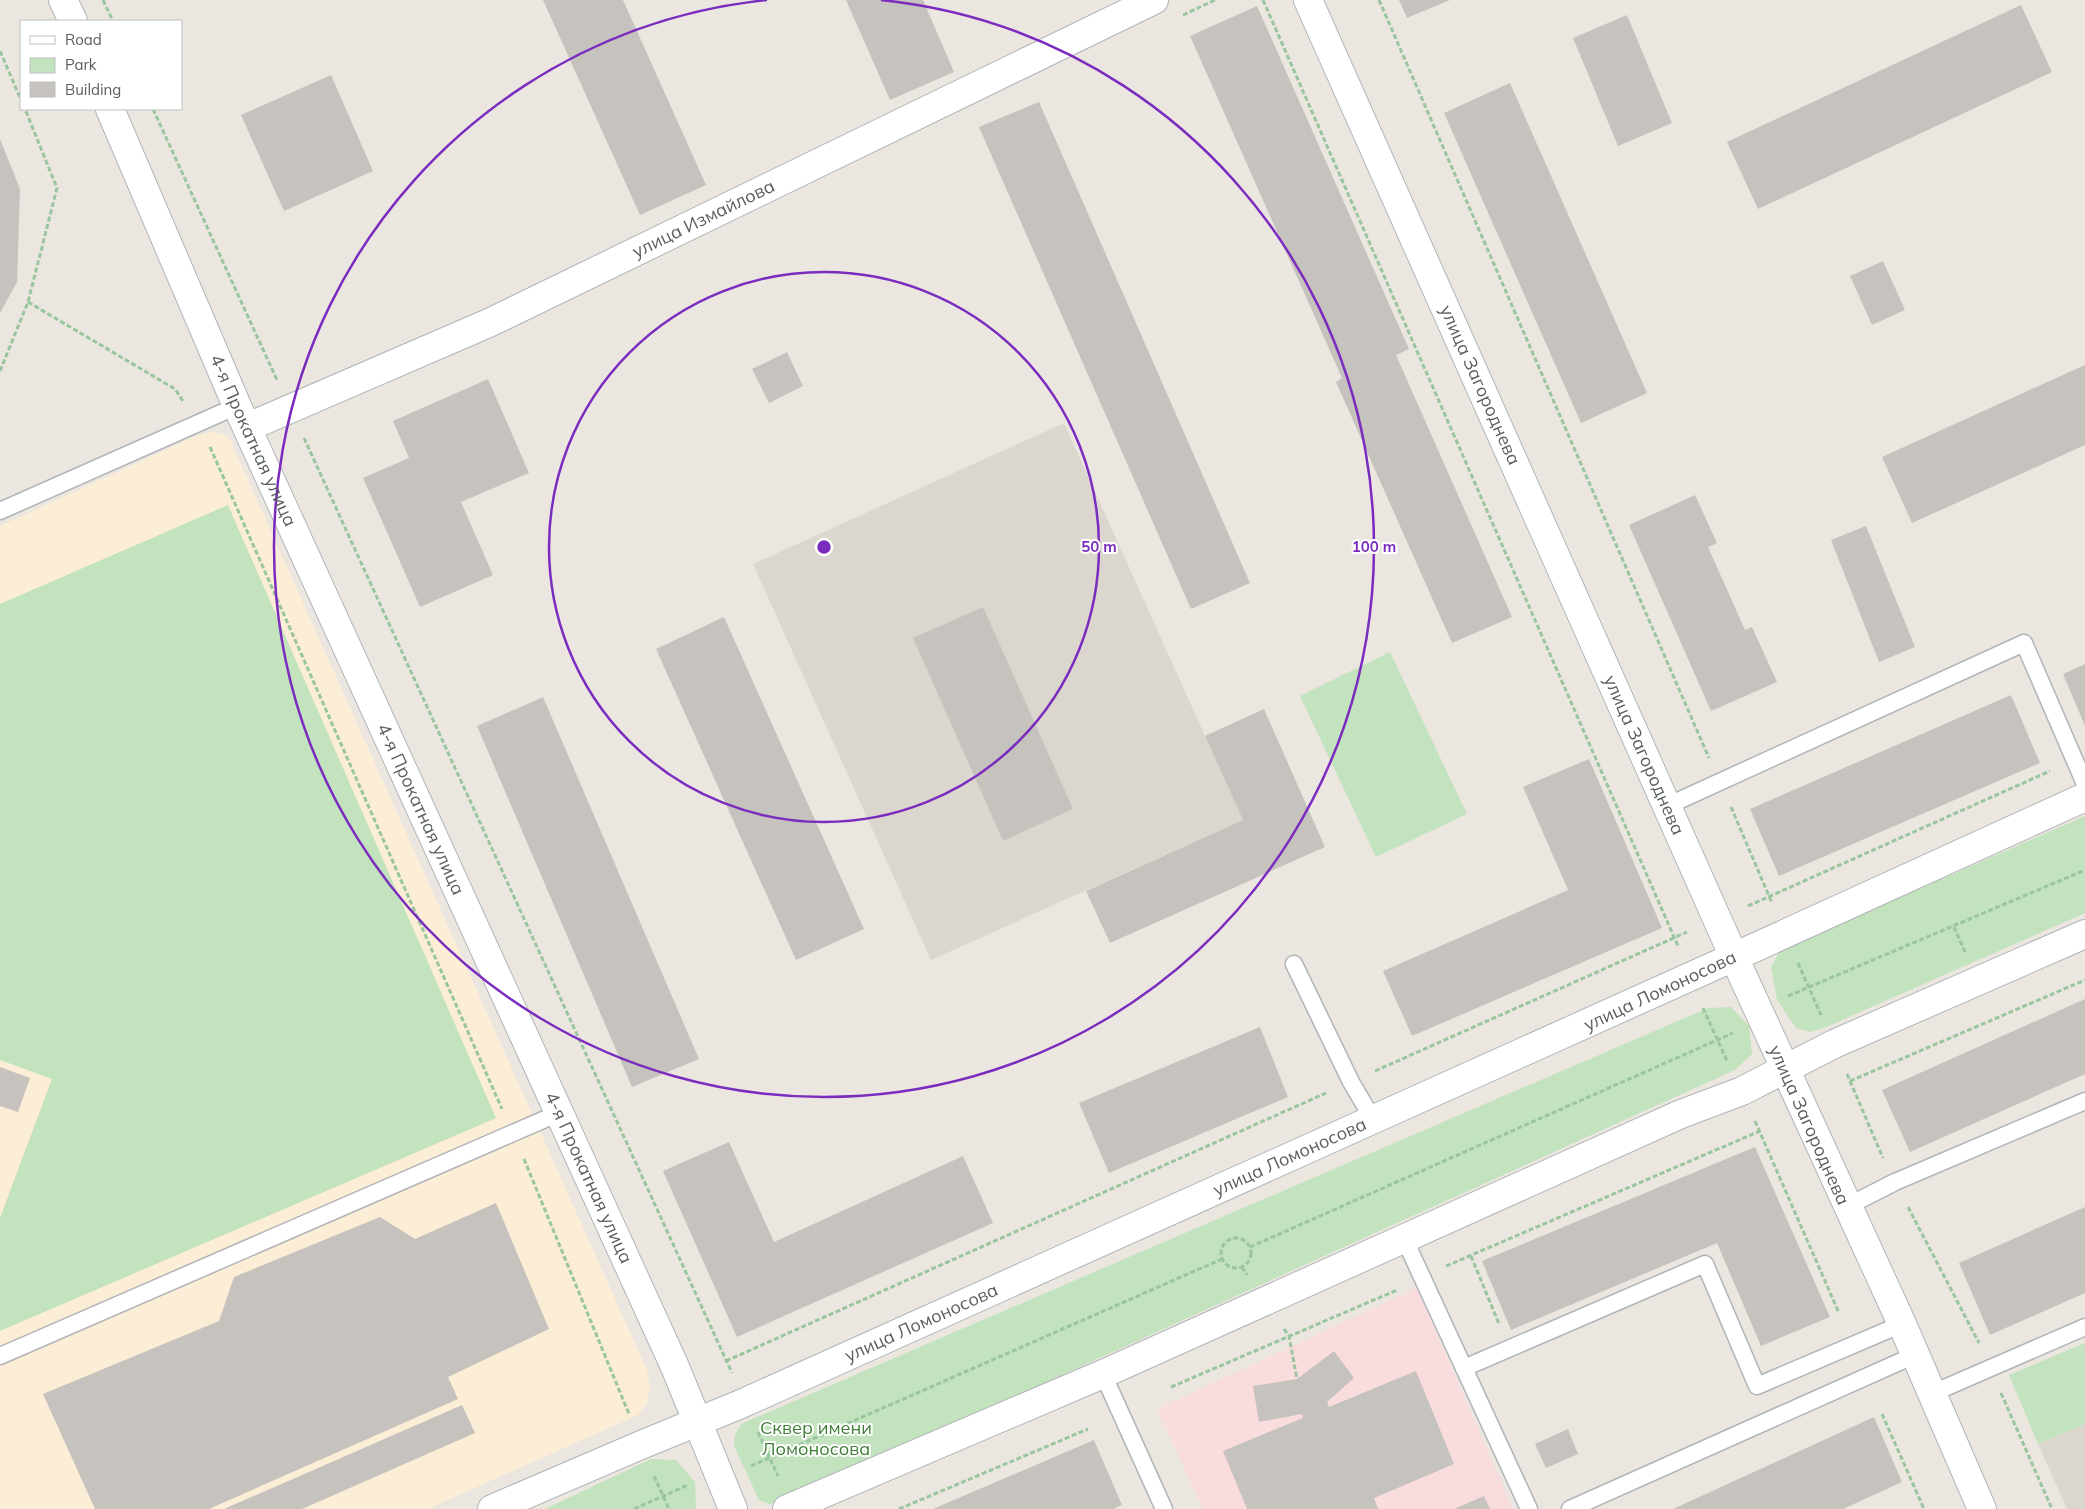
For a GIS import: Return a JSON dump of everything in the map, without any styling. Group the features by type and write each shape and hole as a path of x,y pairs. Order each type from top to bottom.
{"street":[{"path":"64,0 72,20"},
{"name":"улица Измайлова","path":"243,416 291,409 491,322 1154,0"},
{"name":"улица Загороднева","path":"1308,0 1784,1071 1933,1393 1982,1509"},
{"name":"4-я Прокатная улица","path":"110,110 243,416 675,1367 734,1509"},
{"name":"улица Ломоносова","path":"492,1509 641,1445 698,1424 1691,978 2085,797"},
{"path":"789,1508 1102,1374 1681,1114 1742,1090 1784,1071 1834,1044 2085,934"}],"lane":[{"path":"0,511 199,423 243,416"},
{"path":"1667,806 2024,643 2085,784"},
{"path":"1294,964 1351,1082 1374,1121"},
{"path":"1846,1207 1895,1182 2085,1101"},
{"path":"0,1356 559,1113"},
{"path":"1404,1238 1529,1509"},
{"path":"1464,1368 1705,1264 1757,1386 1902,1324"},
{"path":"1933,1393 2085,1327"},
{"path":"1570,1509 1915,1355"},
{"path":"1102,1374 1164,1509"}],"path":[{"path":"103,0 113,20"},
{"path":"1263,0 1674,938 1716,1040 1742,1090 1839,1313"},
{"path":"1379,0 1823,1019"},
{"path":"0,51 20,98"},
{"path":"0,371 28,302 57,188 25,110"},
{"path":"153,110 732,1374"},
{"path":"28,302 175,389 199,423 513,1133 669,1509"},
{"path":"726,1361 2075,760"},
{"path":"1250,1248 1762,1020 1777,1000 2085,870"},
{"path":"1850,1081 2085,980"},
{"path":"1844,1065 1884,1161"},
{"path":"1442,1268 1760,1131"},
{"path":"1905,1200 1980,1346"},
{"path":"1230,1239 1241,1239 1250,1248 1250,1259 1242,1267 1230,1268 1222,1259 1222,1248 1230,1239"},
{"path":"1471,1256 1510,1349"},
{"path":"634,1509 695,1482 721,1480 1222,1259"},
{"path":"1171,1387 1405,1287"},
{"path":"1289,1336 1297,1379"},
{"path":"2000,1392 2052,1509"},
{"path":"1882,1414 1924,1509"},
{"path":"756,1427 789,1508"},
{"path":"899,1509 1088,1430"}],"shaded area":[{"path":"1064,423 1243,820 931,960 753,564"},
{"path":"214,432 224,435 230,440 647,1370 650,1387 647,1403 638,1415 428,1509 0,1509 0,526 198,435"},
{"path":"1417,1288 1513,1509 1203,1509 1157,1409"},
{"path":"2085,1424 2085,1509 2067,1509 2038,1444"}],"green space":[{"path":"228,505 496,1118 0,1331 0,1218 52,1079 0,1060 0,604"},
{"path":"1390,652 1467,814 1376,857 1300,696"},
{"path":"2085,816 2085,913 1826,1027 1810,1032 1796,1028 1777,1000 1771,967 1779,952 1791,945"},
{"name":"Сквер имени Ломоносова","path":"1731,1007 1749,1026 1752,1054 1735,1070 779,1503 769,1504 759,1500 734,1446 735,1435 741,1424 1708,1008"},
{"path":"2085,1343 2085,1424 2038,1444 2009,1375"},
{"path":"651,1459 676,1460 695,1482 696,1509 545,1509"}],"building":[{"path":"543,0 623,0 706,185 640,215"},
{"path":"846,0 923,0 954,72 890,100"},
{"path":"1399,0 1450,0 1407,18"},
{"path":"2021,5 2052,72 1758,209 1727,142"},
{"path":"1257,6 1409,349 1396,355 1512,617 1452,643 1336,382 1342,378 1190,36"},
{"path":"1627,15 1672,123 1618,146 1573,38"},
{"path":"331,75 373,171 284,211 241,115"},
{"path":"1510,83 1647,393 1581,423 1444,113"},
{"path":"1039,102 1250,583 1191,609 979,127"},
{"path":"0,139 20,189 17,282 0,313"},
{"path":"1883,261 1905,310 1872,325 1850,276"},
{"path":"787,352 803,386 769,403 752,369"},
{"path":"2085,365 2085,445 1912,523 1882,457"},
{"path":"488,379 529,473 461,502 493,575 420,607 363,478 409,458 393,421"},
{"path":"1695,495 1717,543 1708,547 1745,630 1752,627 1777,682 1711,711 1629,525"},
{"path":"1866,526 1915,647 1879,662 1831,540"},
{"path":"983,607 1073,809 1003,841 913,638"},
{"path":"724,617 864,929 796,960 656,649"},
{"path":"2085,664 2085,726 2063,674"},
{"path":"2011,695 2040,763 1779,876 1750,809"},
{"path":"543,697 699,1059 632,1087 477,726"},
{"path":"1264,709 1325,847 1110,943 1086,891 1243,820 1205,736"},
{"path":"1589,759 1662,928 1412,1036 1383,971 1568,890 1523,787"},
{"path":"2085,999 2085,1074 1910,1152 1882,1090"},
{"path":"1260,1027 1288,1097 1109,1173 1079,1103"},
{"path":"0,1067 30,1078 18,1112 0,1106"},
{"path":"729,1142 774,1242 963,1156 993,1223 737,1337 663,1171"},
{"path":"1755,1147 1830,1317 1761,1346 1717,1243 1511,1330 1482,1261"},
{"path":"496,1203 549,1329 448,1377 458,1399 209,1509 95,1509 43,1394 219,1321 234,1277 380,1217 415,1239"},
{"path":"2085,1207 2085,1293 1990,1335 1959,1263"},
{"path":"1334,1351 1354,1378 1327,1402 1329,1407 1416,1371 1454,1464 1374,1498 1378,1509 1247,1509 1223,1451 1303,1418 1302,1414 1259,1422 1253,1386 1297,1379"},
{"path":"462,1405 475,1433 302,1509 224,1509"},
{"path":"1874,1417 1902,1482 1843,1509 1673,1509"},
{"path":"1568,1429 1578,1454 1546,1468 1535,1444"},
{"path":"1094,1440 1122,1505 1113,1509 933,1509"},
{"path":"1484,1496 1490,1509 1454,1509"}]}
